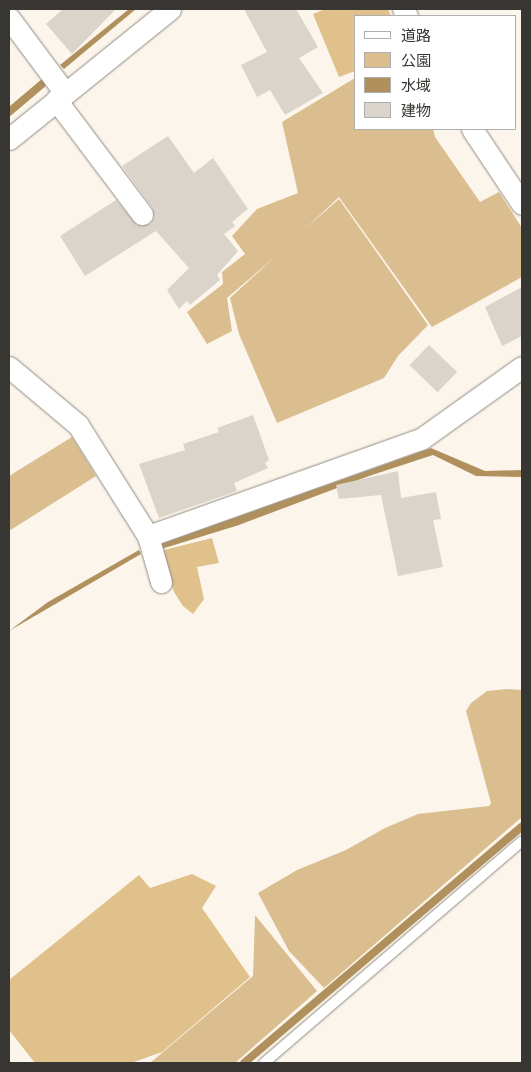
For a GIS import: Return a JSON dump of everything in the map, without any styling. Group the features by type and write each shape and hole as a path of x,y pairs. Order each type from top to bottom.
{"street":[{"path":"9,140 170,9"},
{"path":"9,18 142,214"},
{"path":"473,130 522,204"},
{"path":"148,536 421,439 522,366"},
{"path":"9,367 78,425 148,536 162,582"}],"lane":[{"path":"264,1063 522,841"}],"green space":[{"path":"354,79 354,130 433,130 435,137 480,202 499,192 522,228 522,277 432,327 339,197 305,229 339,199 428,325 398,356 384,378 277,423 239,334 230,298 276,256 227,298 232,331 207,344 187,312 223,284 222,272 245,254 232,236 257,209 298,193 282,122"},
{"path":"72,437 96,476 9,531 9,476"},
{"path":"522,690 522,817 324,988 289,951 258,893 297,870 346,850 385,828 418,814 489,806 491,803 466,711 471,703 487,691"},
{"path":"255,915 317,991 235,1063 150,1063 253,976"}],"shaded area":[{"path":"325,9 388,9 391,15 354,15 354,71 339,77 313,14"},
{"path":"212,538 219,563 197,567 204,599 193,614 183,606 174,592 160,551"},
{"path":"192,874 216,886 202,908 250,977 162,1052 131,1063 35,1063 9,1030 9,980 139,875 150,888"}],"water":[{"path":"129,9 136,9 64,69 60,65"},
{"path":"431,448 485,471 522,470 522,477 476,476 433,455 369,476 239,525 158,550 158,545"},
{"path":"139,550 141,554 9,631 48,602"}],"building":[{"path":"63,9 116,9 72,54 46,24"},
{"path":"244,9 296,9 318,47 299,58 323,93 285,115 270,90 257,97 241,65 267,52"},
{"path":"168,136 194,173 213,158 248,209 232,222 235,226 224,234 238,251 217,275 220,280 190,305 187,301 179,309 167,290 189,268 156,231 85,276 60,236 116,200 137,225 150,224 154,218 152,207 122,166"},
{"path":"522,287 522,336 502,346 485,307"},
{"path":"429,345 457,372 438,392 410,365"},
{"path":"253,415 269,460 265,463 268,468 234,483 237,491 159,518 139,464 185,450 183,444 219,432 217,428"},
{"path":"398,471 401,498 436,492 441,519 433,520 443,567 398,576 381,495 339,499 336,485"}],"waterway":[{"path":"9,112 42,84"},
{"path":"244,1063 522,826"}]}
